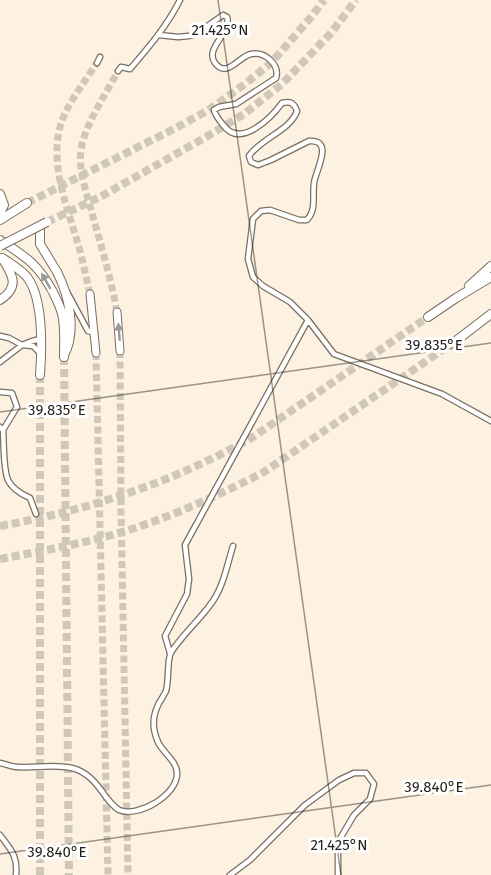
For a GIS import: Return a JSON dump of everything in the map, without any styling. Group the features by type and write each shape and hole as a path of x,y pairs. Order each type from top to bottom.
{"highway":[{"path":"0,194 4,205 0,213"},
{"path":"0,220 27,203"},
{"path":"0,240 20,253 34,263 48,283 63,316 64,357 70,345 68,305 57,272 40,244 44,224 0,246"},
{"path":"0,300 11,290 14,282 12,272 1,258"},
{"path":"1,258 27,276 34,291 39,309 40,375"},
{"path":"456,298 491,266"},
{"path":"428,317 491,277"},
{"path":"457,340 491,316"}],"main road":[{"path":"90,294 96,353"},
{"path":"117,312 120,351"}],"street":[{"path":"119,69 130,69 159,35 180,0"},
{"path":"159,35 189,36 196,34 223,15 227,17 228,25 213,50 216,65 230,68 244,57 258,54 268,58 276,66 278,72 276,78 236,104 214,110 215,115 228,131 237,135 247,133 272,115 282,103 294,104 297,111 294,120 254,149 249,156 251,162 258,165 309,141 319,142 322,148 322,159 314,181 313,214 308,220 270,210 261,211 253,219 248,259 253,277 290,303 308,320 334,354 442,393 491,421"},
{"path":"97,63 100,57"},
{"path":"64,288 88,331 95,333"},
{"path":"0,763 14,767 53,765 74,768 86,773 116,808 122,811 132,812 158,802 177,782 176,767 158,742 153,727 153,718 166,691 170,653 165,636 187,594 189,579 185,545 308,320"},
{"path":"0,336 22,345 33,346 41,354"},
{"path":"0,362 22,345 41,339"},
{"path":"0,392 12,393 17,407 1,428 8,480 19,494 30,498 36,514"},
{"path":"170,653 215,599 233,546"},
{"path":"230,875 250,860 305,805 339,780 354,773 366,773 374,784 370,799 354,815 338,842 338,875"},
{"path":"0,835 17,862 16,875"}],"tunnel":[{"path":"27,203 207,111 271,63 324,0"},
{"path":"47,222 102,196 244,114 282,84 331,33 356,0"},
{"path":"90,294 61,186 57,142 66,111 97,63"},
{"path":"117,312 80,158 86,131 118,71"},
{"path":"0,526 98,503 193,468 253,437 428,317"},
{"path":"0,559 104,537 138,527 202,502 264,472 457,340"},
{"path":"120,351 128,875"},
{"path":"96,353 108,875"},
{"path":"64,357 69,875"},
{"path":"40,375 40,875"}]}
